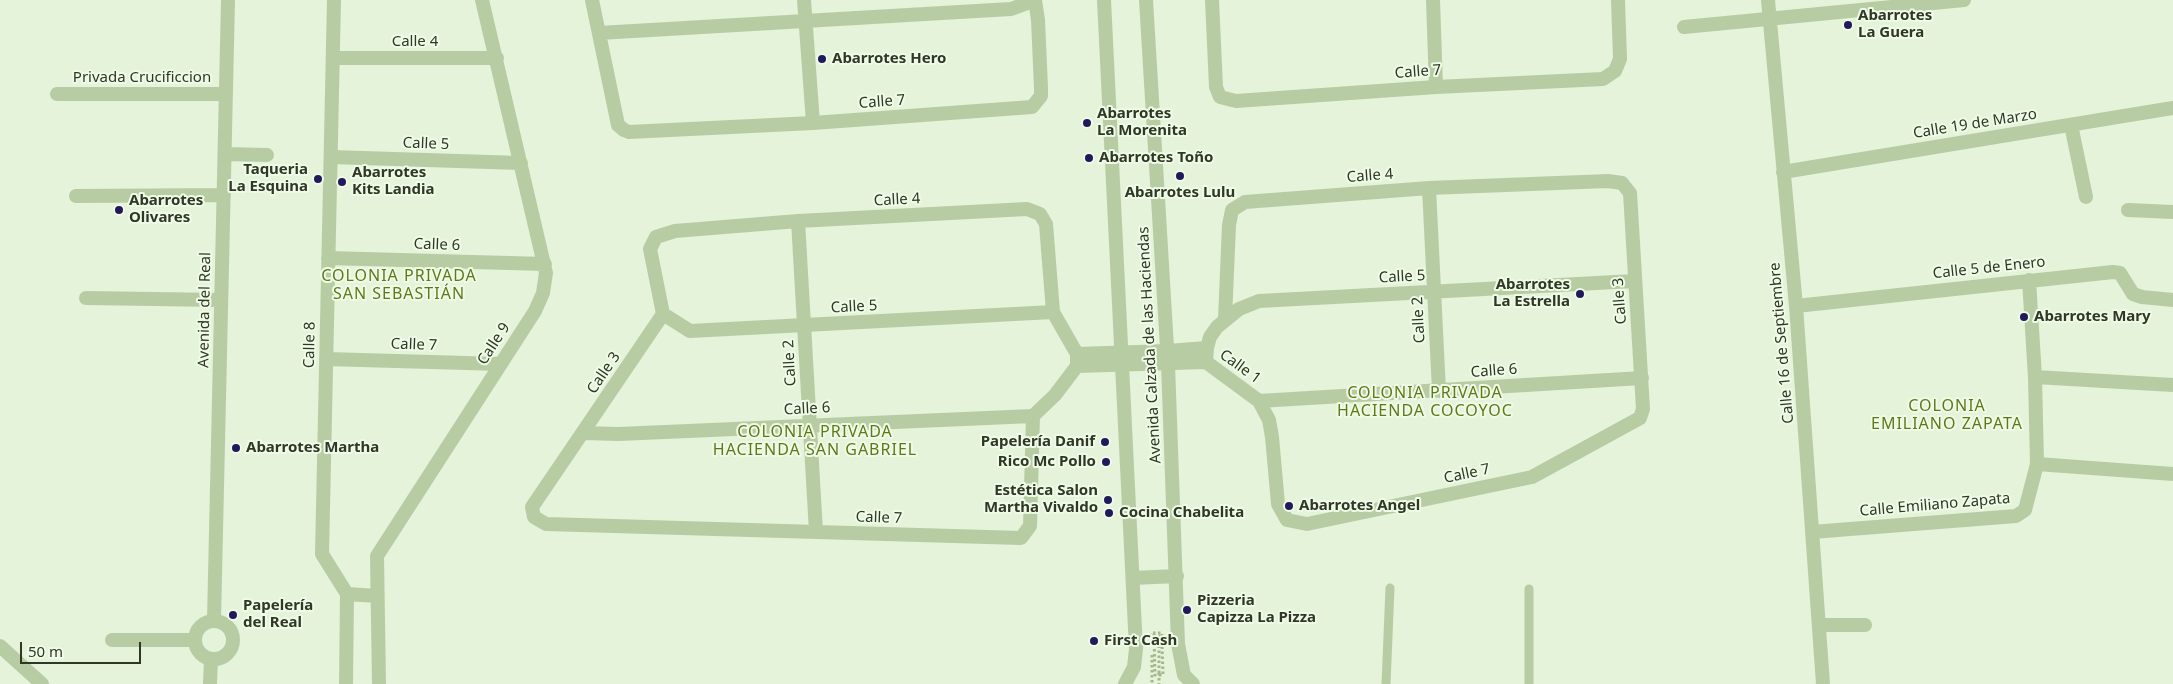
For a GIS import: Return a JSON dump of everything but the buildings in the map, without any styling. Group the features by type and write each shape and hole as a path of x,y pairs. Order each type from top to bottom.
{"street":[{"name":"Avenida del Real","path":"214,620 228,0"},
{"name":"Calle 8","path":"334,0 322,554 347,594"},
{"name":"Calle 9","path":"378,684 378,556 539,302 546,273 482,0"},
{"path":"592,0 599,33 1011,9 1030,0"},
{"path":"804,0 813,123"},
{"name":"Calle 7","path":"599,33 618,124 624,130 634,132 813,123 1032,107 1041,96 1038,20 1035,0"},
{"name":"Avenida Calzada de las Haciendas","path":"1104,0 1136,649 1134,667 1125,684"},
{"name":"Avenida Calzada de las Haciendas","path":"1146,0 1168,358 1178,644 1184,675 1193,684"},
{"name":"Calle 7","path":"1212,0 1216,87 1220,97 1236,101 1436,87 1603,79 1616,71 1620,59 1618,0"},
{"path":"1433,0 1436,87"},
{"name":"Calle 16 de Septiembre","path":"1768,0 1768,19 1796,306 1823,684"},
{"path":"1684,27 1964,0"},
{"name":"Calle 4","path":"333,58 497,58"},
{"name":"Privada Crucificcion","path":"57,94 226,94"},
{"name":"Calle 19 de Marzo","path":"1783,172 2173,108"},
{"path":"2071,125 2086,197"},
{"path":"224,154 267,155"},
{"name":"Calle 5","path":"331,157 521,163"},
{"name":"Calle 4","path":"1225,319 1229,224 1232,210 1245,202 1429,188 1608,181 1622,184"},
{"name":"Calle 3","path":"1622,184 1630,193 1634,281 1642,378 1643,409 1640,418"},
{"name":"Calle 2","path":"1429,188 1439,391"},
{"path":"76,196 224,195"},
{"name":"Calle 4","path":"663,314 650,249 656,237 675,231 798,221 1027,209 1040,214 1046,224 1053,312"},
{"path":"2128,210 2173,212"},
{"name":"Calle 2","path":"798,221 816,532"},
{"name":"Calle 6","path":"328,258 545,264"},
{"name":"Calle 5 de Enero","path":"1796,306 2029,280 2120,273 2133,294 2142,297 2173,300"},
{"name":"Calle Emiliano Zapata","path":"1812,532 2016,516 2025,510 2037,464 2035,377 2029,280"},
{"name":"Calle 5","path":"1206,348 1210,337 1225,319 1239,309 1259,301 1634,281"},
{"path":"86,298 221,300"},
{"path":"1033,416 1055,395 1077,360 1053,312"},
{"name":"Calle 5","path":"663,314 690,331 1053,312"},
{"name":"Calle 3","path":"534,517 532,507 663,314"},
{"path":"1206,348 1206,362"},
{"name":"Calle 1","path":"1168,358 1206,348"},
{"name":"Calle 1","path":"1077,360 1168,358 1206,362 1259,401 1268,420 1278,504 1287,520"},
{"name":"Calle 7","path":"326,359 501,364"},
{"path":"2035,377 2173,385"},
{"name":"Calle 6","path":"1259,401 1642,378"},
{"name":"Calle 7","path":"534,517 546,524 1021,538 1030,526 1033,416"},
{"name":"Calle 6","path":"583,433 619,434 1033,416"},
{"name":"Calle 7","path":"1287,520 1307,524 1532,477 1640,418"},
{"path":"2037,464 2173,474"},
{"path":"1133,578 1177,576"},
{"path":"346,684 347,594 377,596"},
{"path":"214,620 221,622 231,631 233,645 224,656 211,659 198,651 194,640 202,624 214,620"},
{"path":"1820,626 1865,625"},
{"path":"112,640 194,640"},
{"path":"0,646 42,684"},
{"path":"210,684 211,659"}],"lane":[{"path":"1386,684 1390,588"},
{"path":"1529,589 1529,684"}],"path":[{"path":"1152,684 1151,633 1162,633 1163,675 1155,675 1154,636 1159,636 1159,674 1159,684"}],"place":[{"name":"Abarrotes La Guera","path":"1848,25"},
{"name":"Abarrotes Hero","path":"822,59"},
{"name":"Abarrotes La Morenita","path":"1087,123"},
{"name":"Abarrotes Toño","path":"1089,158"},
{"name":"Abarrotes Lulu","path":"1180,176"},
{"name":"Taqueria La Esquina","path":"318,179"},
{"name":"Abarrotes Kits Landia","path":"342,182"},
{"name":"Abarrotes Olivares","path":"119,210"},
{"name":"Abarrotes La Estrella","path":"1580,294"},
{"name":"Abarrotes Mary","path":"2024,317"},
{"name":"Papelería Danif","path":"1105,442"},
{"name":"Abarrotes Martha","path":"236,448"},
{"name":"Rico Mc Pollo","path":"1106,462"},
{"name":"Estética Salon Martha Vivaldo","path":"1108,500"},
{"name":"Abarrotes Angel","path":"1289,506"},
{"name":"Cocina Chabelita","path":"1109,513"},
{"name":"Pizzeria Capizza La Pizza","path":"1187,610"},
{"name":"Papelería del Real","path":"233,615"},
{"name":"First Cash","path":"1094,641"}],"district":[{"name":"COLONIA PRIVADA SAN SEBASTIÁN","path":"399,285"},
{"name":"COLONIA PRIVADA HACIENDA COCOYOC","path":"1425,402"},
{"name":"COLONIA EMILIANO ZAPATA","path":"1947,415"},
{"name":"COLONIA PRIVADA HACIENDA SAN GABRIEL","path":"815,441"}]}
